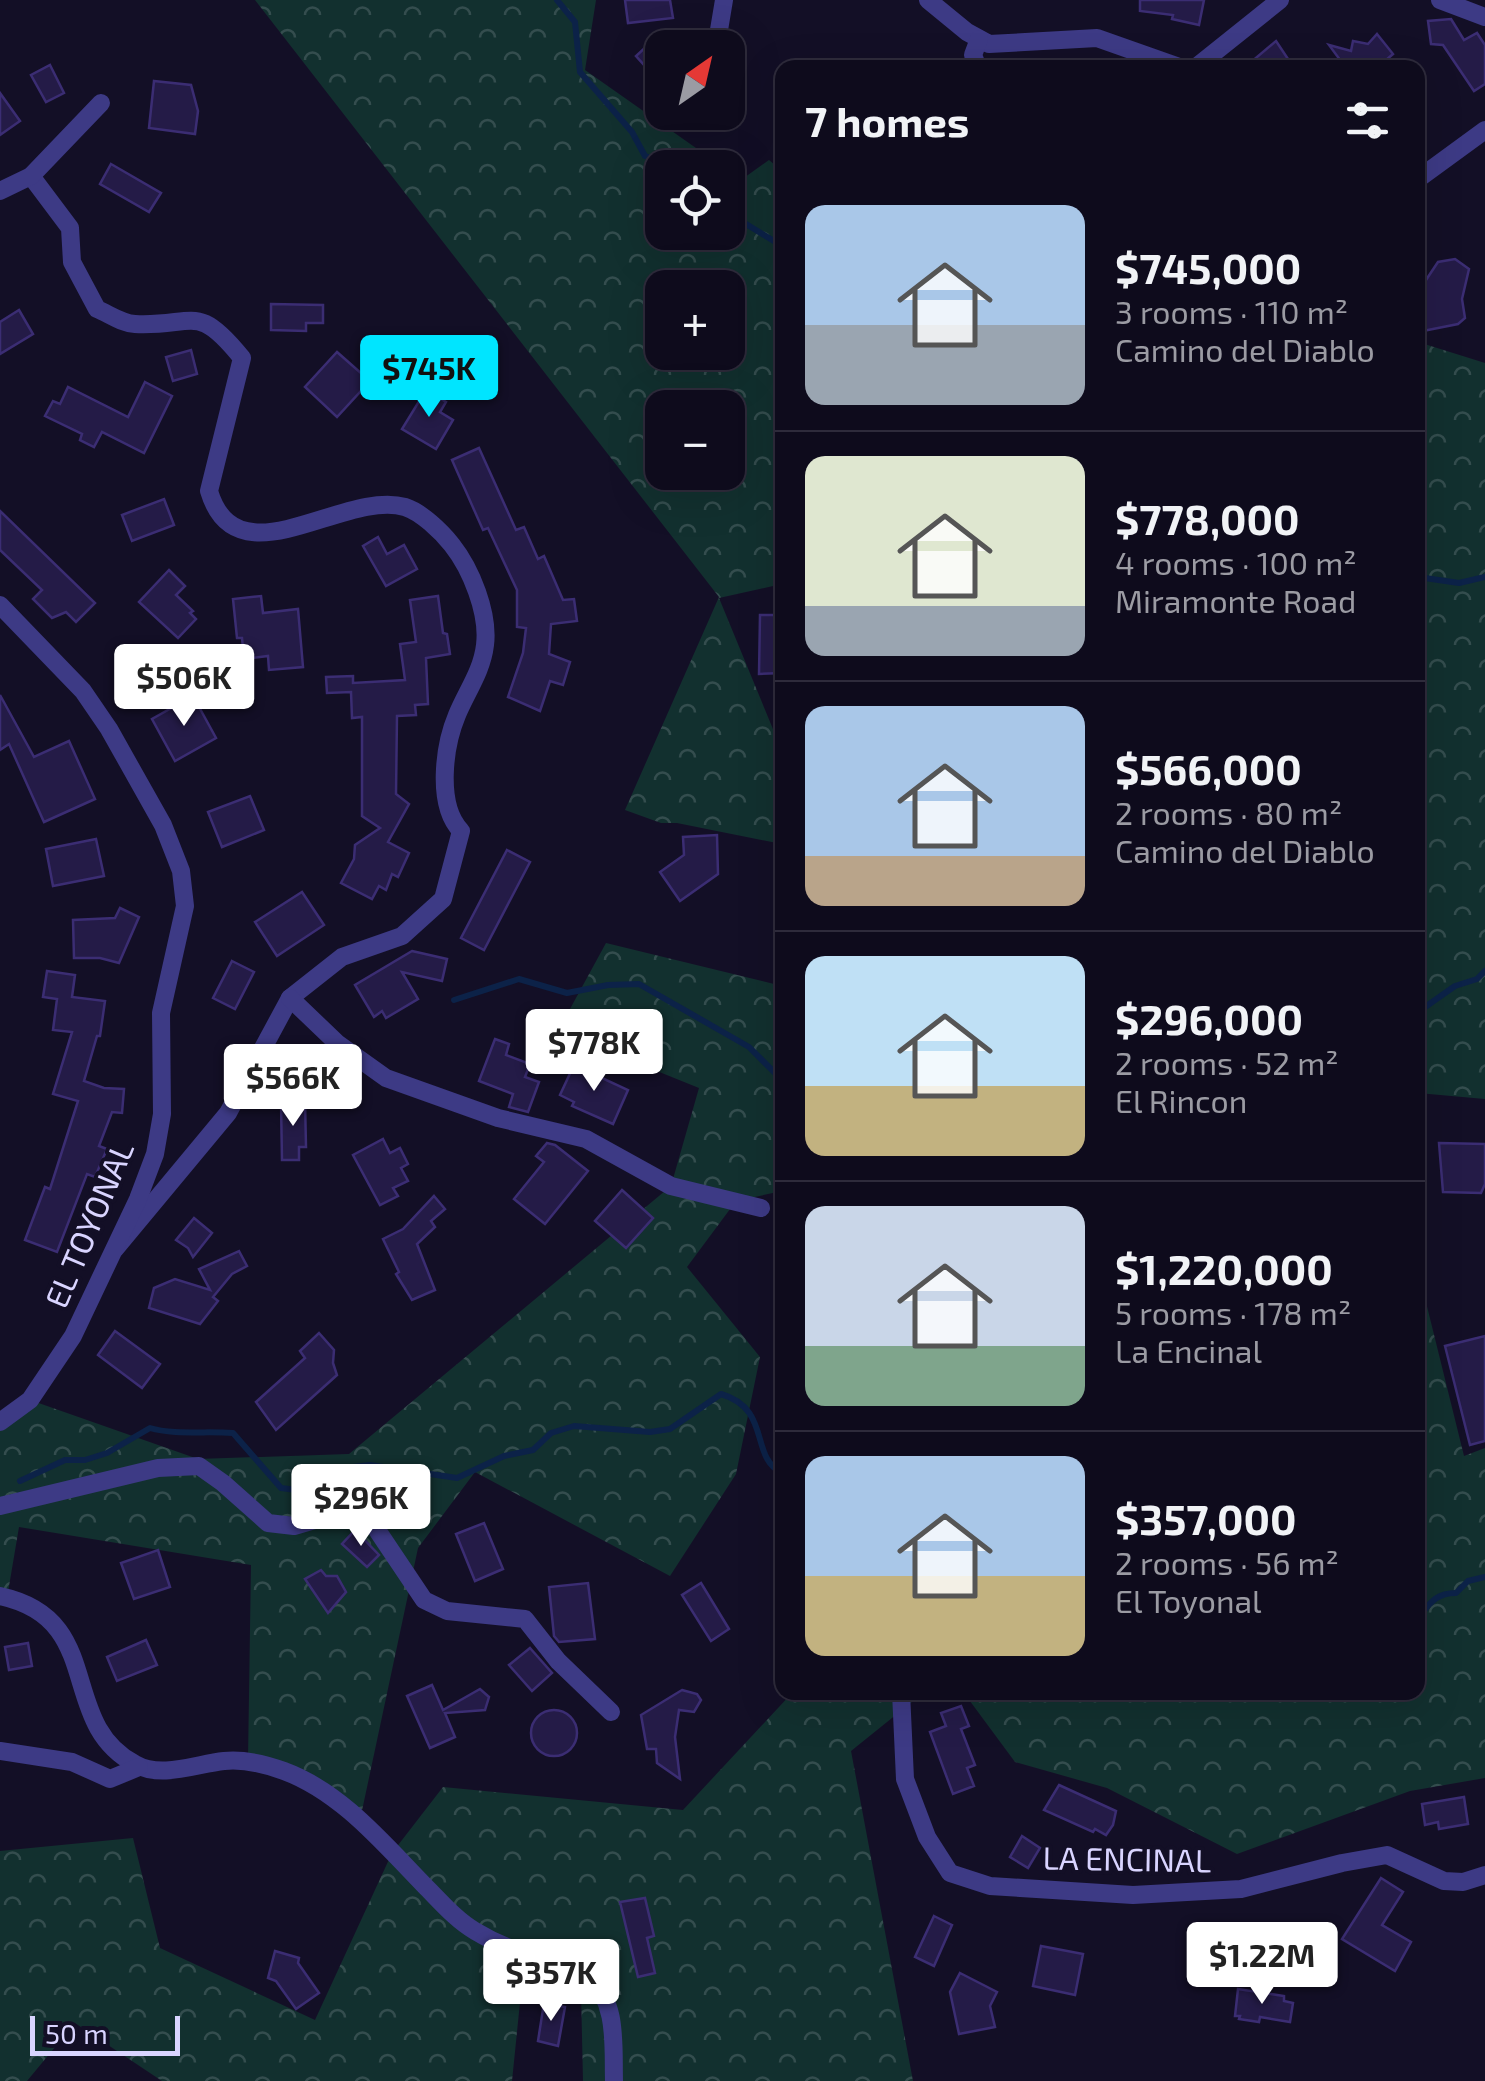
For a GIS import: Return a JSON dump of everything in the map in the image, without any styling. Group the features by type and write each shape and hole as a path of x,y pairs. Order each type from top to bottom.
{"street":[{"path":"719,30 724,0"},
{"path":"928,0 989,44 1097,38 1159,60"},
{"path":"1204,60 1280,0"},
{"path":"1440,0 1485,17"},
{"path":"975,60 973,55 980,39"},
{"path":"0,190 30,176 101,103"},
{"path":"1425,174 1485,130"},
{"path":"30,176 70,228 72,262 97,308 135,324 204,322 220,332 242,358 208,490 212,503 228,523 248,532 280,533 325,515 374,505 408,508 450,541 478,600 486,630 480,669 455,718 445,762 451,822 460,831 443,899 402,936 342,957 290,998 228,1114 115,1249"},
{"name":"EL TOYONAL","path":"0,605 84,691 162,825 181,870 185,906 162,1013 162,1114 155,1154 73,1336 30,1400 0,1422"},
{"path":"290,998 336,1043 386,1078 498,1118 586,1139 672,1186 761,1208"},
{"path":"0,1506 158,1468 199,1466 268,1523 294,1526 342,1512 367,1516 424,1600 446,1611 526,1619 558,1660 611,1712"},
{"path":"0,1596 35,1609 57,1624 71,1650 82,1692 99,1728 112,1747 139,1767 160,1772 248,1761 286,1772 360,1820 471,1929 522,1953 570,1962 585,1971 607,2001 613,2018 614,2081"},
{"name":"LA ENCINAL","path":"901,1700 905,1779 927,1837 950,1873 990,1886 1133,1894 1240,1889 1387,1855 1444,1881 1463,1882 1485,1875"},
{"path":"0,1750 72,1762 110,1779 139,1767"}],"green space":[{"path":"255,0 596,0 585,70 645,112 645,130 670,130 699,150 645,150 645,250 745,250 745,177 769,160 775,165 775,586 719,598 775,734 775,843 661,823 625,810 719,597"},
{"path":"1425,344 1485,363 1485,1099 1425,1094"},
{"path":"606,943 775,984 775,1193 736,1201 687,1267 760,1357 736,1474 670,1576 475,1472 418,1548 360,1820 325,1794 248,1761 251,1565 19,1527 7,1598 0,1606 0,1421 30,1400 198,1459 349,1454 671,1186 699,1088 558,1031"},
{"path":"1425,1298 1464,1456 1485,1448 1485,1778 1410,1791 1237,1854 1107,1788 1015,1762 969,1700 1425,1700"},
{"path":"785,1700 914,1700 851,1751 913,2081 583,2081 581,1990 524,1963 512,2081 162,2081 75,2023 27,2081 0,2081 0,1851 133,1838 160,1948 315,2020 392,1853 443,1787 683,1810"}],"building":[{"path":"625,0 670,0 673,18 628,23"},
{"path":"1140,0 1204,0 1199,25 1172,19 1173,15 1140,11"},
{"path":"1451,19 1464,40 1477,33 1485,45 1485,84 1474,91 1443,45 1431,44 1428,21"},
{"path":"1377,34 1393,54 1386,60 1340,60 1329,45 1351,51 1353,41 1368,44"},
{"path":"1276,41 1289,60 1253,60"},
{"path":"645,48 645,66 636,56"},
{"path":"50,65 64,93 46,102 31,75"},
{"path":"154,81 191,85 198,111 195,134 149,128"},
{"path":"0,93 20,121 0,135"},
{"path":"111,164 161,193 149,212 100,184"},
{"path":"1455,259 1469,269 1462,299 1465,318 1458,324 1425,331 1425,282 1438,262"},
{"path":"271,304 323,305 323,323 306,323 306,331 271,330"},
{"path":"19,310 33,334 0,354 0,322"},
{"path":"191,350 197,374 173,381 166,357"},
{"path":"337,352 370,381 337,417 305,387"},
{"path":"145,382 172,396 144,453 102,432 94,447 80,440 82,434 45,416 53,401 60,404 68,387 128,417"},
{"path":"426,390 446,402 440,412 453,420 436,449 402,429"},
{"path":"479,448 516,530 524,527 538,559 544,556 563,600 574,599 577,621 551,624 549,654 570,662 563,685 550,681 540,711 508,697 523,653 526,628 517,627 517,590 488,528 483,530 452,460"},
{"path":"164,499 174,525 132,541 122,515"},
{"path":"0,511 95,603 76,622 66,612 52,618 33,599 42,590 0,550"},
{"path":"378,537 387,554 404,545 417,569 386,586 363,546"},
{"path":"169,570 185,586 176,595 196,619 178,638 139,602"},
{"path":"261,596 263,613 298,609 303,667 269,670 268,656 244,659 242,638 237,638 233,599"},
{"path":"438,596 450,654 426,658 428,704 415,705 416,715 397,716 396,794 409,804 388,842 409,853 398,877 392,874 386,890 379,886 372,899 341,883 354,859 355,845 380,828 362,816 362,717 352,718 351,692 327,693 326,677 353,676 353,683 405,680 400,644 416,642 410,600"},
{"path":"760,615 775,615 775,673 759,674"},
{"path":"0,695 34,757 69,741 95,799 44,822 9,744 0,750"},
{"path":"193,696 216,738 175,761 152,719"},
{"path":"250,796 264,830 222,847 208,812"},
{"path":"717,835 718,874 680,901 660,872 684,855 683,837"},
{"path":"96,839 104,876 53,886 46,849"},
{"path":"507,850 530,862 484,950 461,938"},
{"path":"302,892 324,925 277,956 255,922"},
{"path":"120,908 139,917 119,963 74,958 73,920 115,918"},
{"path":"412,951 447,959 442,981 402,972 418,999 386,1018 382,1011 374,1017 355,985"},
{"path":"232,961 254,972 235,1009 213,998"},
{"path":"47,971 75,975 72,997 105,1001 100,1036 84,1081 124,1089 122,1113 112,1112 99,1146 107,1149 95,1177 87,1174 57,1252 25,1240 45,1187 50,1189 78,1101 53,1094 72,1032 53,1030 57,999 43,997"},
{"path":"495,1039 509,1044 506,1055 530,1064 525,1077 539,1082 528,1112 509,1107 513,1094 479,1081"},
{"path":"574,1065 628,1090 613,1124 572,1106 574,1102 560,1095"},
{"path":"305,1101 306,1147 299,1147 299,1160 282,1160 281,1102"},
{"path":"383,1139 390,1153 400,1148 408,1164 401,1168 408,1181 393,1188 398,1196 380,1205 353,1155"},
{"path":"547,1143 588,1171 545,1224 514,1199 544,1162 536,1156"},
{"path":"1439,1143 1485,1144 1485,1184 1481,1193 1443,1192"},
{"path":"622,1190 653,1218 626,1248 595,1221"},
{"path":"434,1196 445,1209 431,1221 435,1227 417,1244 435,1290 412,1300 396,1274 399,1272 383,1239 403,1229"},
{"path":"194,1218 212,1233 193,1257 176,1240"},
{"path":"239,1251 247,1266 232,1274 213,1297 218,1301 200,1324 149,1308 154,1288 175,1279 210,1290 199,1269"},
{"path":"115,1331 160,1364 142,1388 98,1355"},
{"path":"319,1333 334,1350 337,1375 276,1430 256,1402 305,1358 300,1351"},
{"path":"1485,1336 1485,1441 1470,1445 1445,1346"},
{"path":"484,1523 503,1569 475,1581 456,1534"},
{"path":"355,1530 379,1555 367,1567 342,1544"},
{"path":"158,1550 170,1587 134,1599 121,1563"},
{"path":"321,1570 326,1576 337,1576 346,1592 328,1613 305,1579"},
{"path":"588,1583 595,1639 559,1642 554,1636 549,1587"},
{"path":"701,1583 729,1629 711,1641 682,1595"},
{"path":"146,1640 157,1665 117,1681 107,1657"},
{"path":"28,1643 32,1666 9,1670 5,1647"},
{"path":"530,1648 552,1673 532,1691 509,1665"},
{"path":"432,1685 443,1710 480,1689 489,1697 485,1710 445,1713 455,1737 430,1748 407,1696"},
{"path":"682,1690 697,1694 701,1700 694,1712 679,1710 675,1737 680,1779 657,1763 656,1749 647,1749 641,1715"},
{"path":"961,1706 969,1726 961,1729 975,1765 967,1768 974,1786 953,1794 930,1732 946,1726 941,1713"},
{"path":"554,1710 570,1717 577,1733 570,1749 554,1756 538,1749 531,1733 538,1717"},
{"path":"1059,1785 1116,1811 1106,1835 1044,1810"},
{"path":"1464,1797 1468,1824 1439,1829 1438,1822 1425,1825 1422,1804"},
{"path":"1022,1836 1040,1848 1028,1868 1010,1857"},
{"path":"1381,1878 1403,1892 1382,1925 1411,1942 1395,1971 1342,1939"},
{"path":"645,1898 654,1936 647,1938 655,1973 638,1977 620,1902"},
{"path":"934,1916 952,1925 934,1966 915,1957"},
{"path":"1041,1946 1083,1954 1075,1995 1033,1986"},
{"path":"275,1951 299,1958 298,1963 319,1993 296,2009 276,1981 268,1978"},
{"path":"960,1973 997,1992 990,2006 995,2027 959,2034 950,1992"},
{"path":"1238,1989 1284,1996 1284,2001 1293,2003 1290,2022 1260,2017 1259,2022 1239,2019 1235,2016"},
{"path":"544,2003 565,2007 558,2046 538,2041"}],"waterway":[{"path":"557,0 575,22 580,72 632,132 645,156"},
{"path":"745,223 775,242"},
{"path":"1425,578 1459,583 1485,577"},
{"path":"1425,1007 1485,971"},
{"path":"454,1000 519,979 567,993 639,984 749,1047 775,1073"},
{"path":"20,1481 65,1460 85,1460 107,1453 150,1428 233,1433 281,1488 296,1490 345,1468 370,1465 457,1478 504,1456 533,1450 551,1433 574,1426 650,1432 670,1429 721,1394 747,1410 775,1468"},
{"path":"1425,1609 1438,1597 1456,1593 1468,1581 1485,1577"}]}
